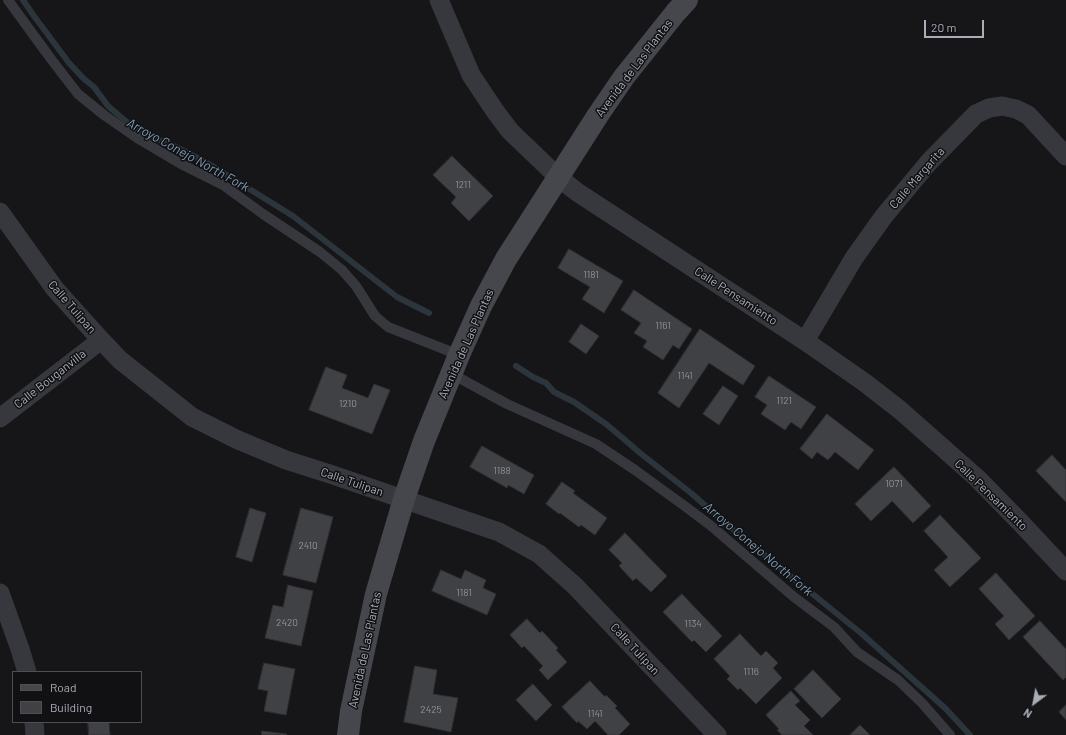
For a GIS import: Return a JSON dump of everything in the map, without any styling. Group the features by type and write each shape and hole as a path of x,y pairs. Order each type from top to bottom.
{"street":[{"name":"Calle Pensamiento","path":"439,0 471,75 495,112 510,131 558,177 576,192 805,341 864,382 900,410 977,478 1066,571"},
{"name":"Avenida de Las Plantas","path":"348,735 351,711 376,594 404,499 424,441 481,306 506,258 598,115 624,77 687,0"},
{"name":"Calle Margarita","path":"805,341 854,258 884,216 929,162 976,114 989,108 1002,106 1016,109 1028,115 1066,156"},
{"name":"Calle Tulipan","path":"0,212 55,289 101,340 120,360 192,416 238,440 286,460 499,532 539,554 575,586 717,735"},
{"name":"Calle Bouganvilla","path":"0,418 101,340"},
{"path":"0,593 27,671"},
{"path":"34,723 35,735"}],"lane":[{"path":"8,0 50,59 78,94 104,115 137,138 181,164 223,185 320,252 342,270 356,286 374,316 388,327 456,364 507,404 596,444 686,507 710,525 794,597 834,627 857,652 898,680 922,703 950,735"}],"building":[{"path":"452,156 493,196 469,221 451,203 456,197 433,175"},
{"path":"569,249 623,281 604,313 582,299 590,287 558,268"},
{"path":"634,290 692,329 679,349 673,345 663,360 643,347 647,341 634,333 641,323 621,310"},
{"path":"581,324 599,336 586,354 569,342"},
{"path":"700,329 755,366 743,385 709,363 679,408 658,393"},
{"path":"326,367 347,375 342,388 368,398 374,384 390,390 372,434 309,410"},
{"path":"769,376 816,407 801,429 791,422 785,430 761,414 767,405 755,397"},
{"path":"723,386 738,396 719,425 703,414"},
{"path":"827,414 874,450 858,470 835,452 828,460 817,452 812,459 800,449"},
{"path":"482,446 534,475 524,494 508,485 507,488 470,467"},
{"path":"1052,455 1066,470 1066,502 1036,471"},
{"path":"894,467 931,506 913,523 892,501 871,521 855,504"},
{"path":"562,482 575,491 573,493 607,518 595,535 581,525 579,527 546,504"},
{"path":"250,508 266,513 252,562 236,557"},
{"path":"301,508 333,517 316,583 283,575"},
{"path":"940,515 981,558 950,587 934,570 948,557 924,531"},
{"path":"625,533 667,576 651,592 636,578 633,581 619,566 622,563 609,550"},
{"path":"441,570 461,579 465,570 486,580 483,588 496,594 487,615 432,591"},
{"path":"996,573 1035,616 1009,640 995,624 1004,616 979,589"},
{"path":"288,585 313,591 301,646 265,638 273,605 283,607"},
{"path":"682,594 722,636 706,652 694,640 692,642 663,612"},
{"path":"527,619 540,633 542,631 558,648 556,650 567,662 548,680 539,670 543,666 524,646 522,648 510,635"},
{"path":"1040,621 1066,649 1066,677 1063,680 1023,637"},
{"path":"740,634 761,656 766,651 778,663 773,668 782,678 756,704 740,688 738,690 727,679 730,676 714,659"},
{"path":"264,663 295,669 286,715 264,711 268,691 258,689"},
{"path":"415,666 437,670 433,694 458,698 451,732 404,722"},
{"path":"813,670 841,699 822,718 794,689"},
{"path":"590,681 605,697 606,695 617,706 615,708 630,724 619,735 608,735 595,721 587,729 578,721 577,723 562,707"},
{"path":"533,684 552,705 536,721 516,700"},
{"path":"791,691 800,701 795,705 810,720 804,726 813,735 782,735 777,730 779,729 766,715"},
{"path":"1066,705 1066,720 1059,712"},
{"path":"88,723 109,723 110,735 89,735"},
{"path":"860,725 870,735 850,735"},
{"path":"262,731 287,734 262,735"}],"waterway":[{"name":"Arroyo Conejo North Fork","path":"23,0 69,63 94,87 108,106 128,123 145,134 174,146 209,164 293,216 397,297 429,313"},
{"name":"Arroyo Conejo North Fork","path":"516,366 546,383 554,392 574,402 606,424 691,493 725,523 862,634 945,708 970,735"}]}
